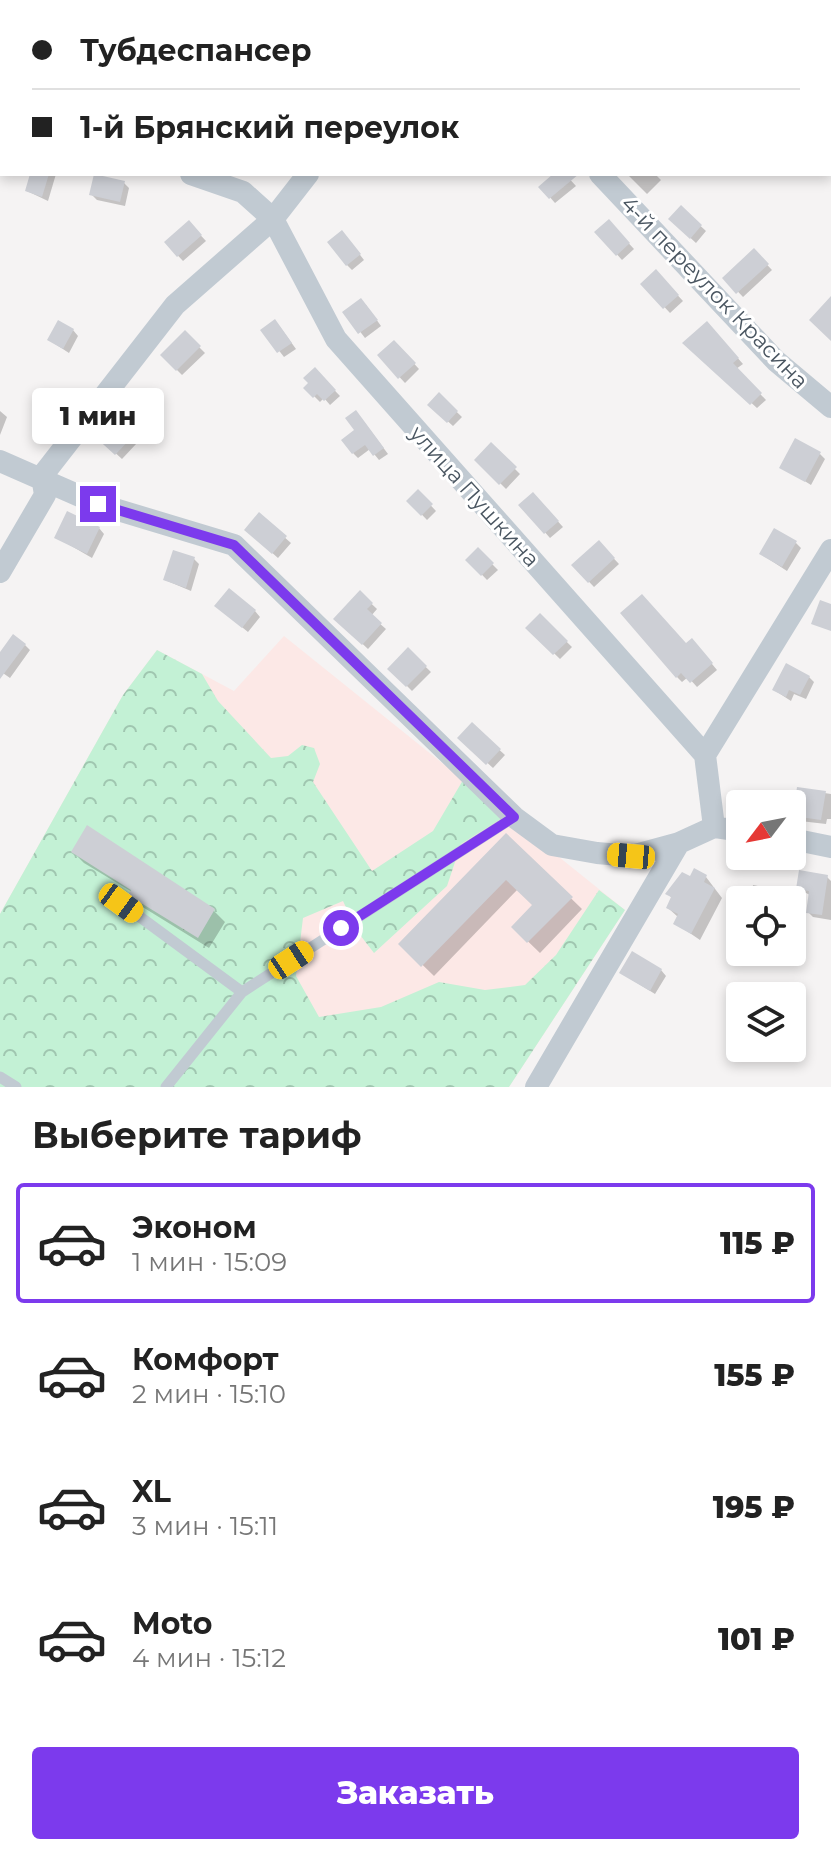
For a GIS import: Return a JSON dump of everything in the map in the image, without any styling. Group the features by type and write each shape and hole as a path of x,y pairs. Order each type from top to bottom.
{"street":[{"path":"197,176 243,192 273,219"},
{"name":"4-й переулок Красина","path":"602,176 776,361 831,407"},
{"path":"0,572 45,495 42,476 175,305 273,219 288,183"},
{"name":"улица Пушкина","path":"273,219 336,339 705,755"},
{"path":"0,461 42,476 98,504 234,545 514,817 552,845 631,856 679,843 714,827 726,829"},
{"path":"714,827 705,755 831,550"},
{"path":"806,842 831,847"},
{"path":"536,1087 679,843"}],"lane":[{"path":"166,1087 242,992 514,817"},
{"path":"121,903 242,992"},
{"path":"0,1077 16,1087"}],"shaded area":[{"path":"284,636 625,910 509,1087 0,914 123,695 157,650 234,691"}],"green space":[{"path":"157,650 202,674 218,701 271,758 288,756 302,745 314,748 320,764 313,782 372,871 433,831 463,780 507,815 461,844 447,886 374,953 357,931 343,901 303,918 296,976 319,1017 381,1007 439,982 485,990 525,985 556,955 599,890 625,910 509,1087 0,1087 0,914 123,695"}],"building":[{"path":"29,176 48,176 42,197 25,191"},
{"path":"94,176 125,181 120,202 89,195"},
{"path":"551,176 577,176 549,199 538,187"},
{"path":"681,205 702,225 690,239 668,219"},
{"path":"609,219 630,243 616,256 594,232"},
{"path":"189,220 202,235 177,257 164,242"},
{"path":"342,230 361,254 346,266 327,242"},
{"path":"754,248 769,264 736,294 722,278"},
{"path":"656,269 679,295 663,309 640,284"},
{"path":"831,296 831,341 809,320"},
{"path":"361,298 378,320 358,334 342,312"},
{"path":"275,319 292,343 277,353 260,330"},
{"path":"58,320 74,329 63,349 47,340"},
{"path":"707,321 739,358 733,363 762,393 750,405 682,343"},
{"path":"185,330 201,346 176,371 160,355"},
{"path":"394,340 416,363 398,379 377,355"},
{"path":"315,367 336,390 324,401 317,394 313,398 303,388 308,383 303,378"},
{"path":"439,392 458,411 447,423 427,405"},
{"path":"356,410 384,448 373,456 365,445 352,454 341,440 354,430 345,418"},
{"path":"111,416 133,436 115,455 93,435"},
{"path":"795,438 821,452 805,482 779,468"},
{"path":"491,442 517,467 499,485 474,460"},
{"path":"418,489 433,504 421,516 406,501"},
{"path":"533,492 559,521 544,534 518,505"},
{"path":"67,511 100,527 87,554 54,538"},
{"path":"259,512 287,536 272,554 244,530"},
{"path":"774,528 797,541 782,567 759,554"},
{"path":"599,540 615,558 588,583 571,565"},
{"path":"478,547 494,563 481,576 465,560"},
{"path":"173,550 195,557 186,588 163,580"},
{"path":"229,588 256,610 242,628 214,606"},
{"path":"360,590 373,603 367,609 382,623 362,645 333,619"},
{"path":"642,594 686,643 692,638 713,663 690,683 681,673 676,678 620,613"},
{"path":"820,600 831,604 831,631 811,624"},
{"path":"540,613 568,641 553,655 525,628"},
{"path":"13,634 26,644 0,679 0,652"},
{"path":"408,647 427,666 406,687 387,669"},
{"path":"786,663 810,676 800,695 789,690 786,697 772,690"},
{"path":"472,722 501,749 486,765 457,738"},
{"path":"797,787 826,791 821,820 806,818 806,790 797,790"},
{"path":"87,825 215,909 198,938 128,895 131,890 71,852"},
{"path":"506,833 573,897 527,943 511,927 532,905 506,880 421,967 398,944"},
{"path":"694,868 707,875 704,882 715,888 691,934 673,924 678,914 666,908 671,897 665,894 682,872 690,876"},
{"path":"799,870 828,875 822,915 806,913 809,891 806,886 796,886"},
{"path":"632,951 662,969 650,991 619,973"}],"route":[{"path":"98,504 234,545 514,817 341,928"}]}
